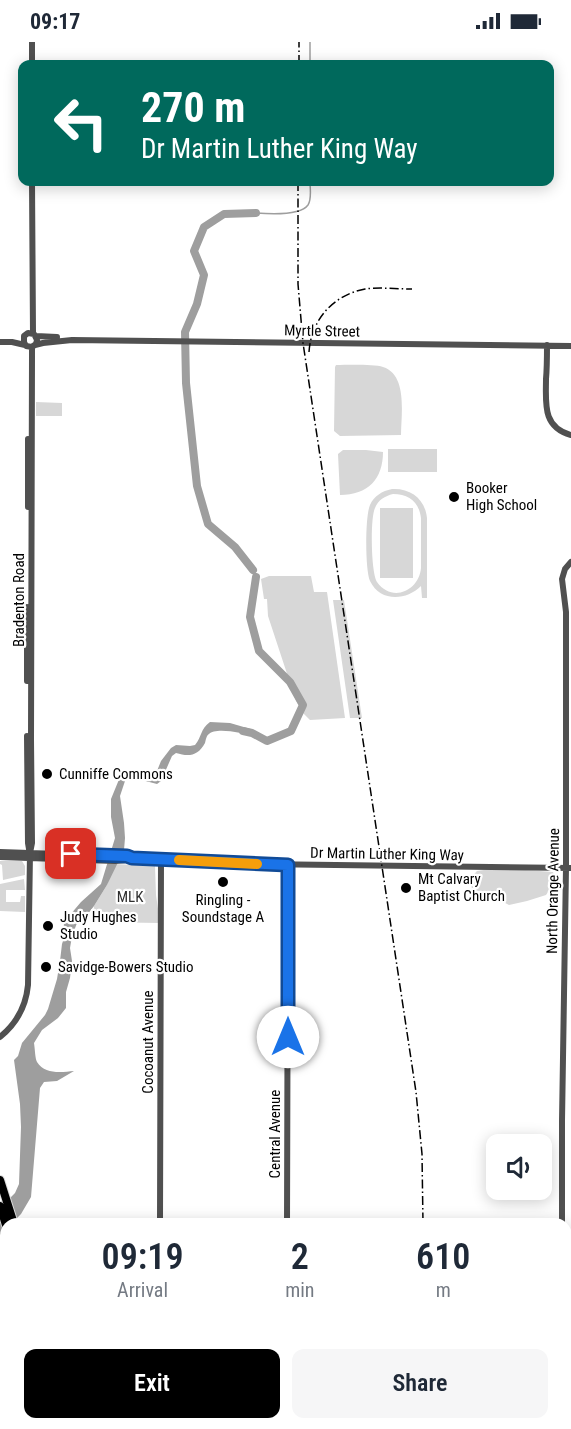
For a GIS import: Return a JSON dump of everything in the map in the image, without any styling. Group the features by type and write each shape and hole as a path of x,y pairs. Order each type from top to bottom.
{"main road":[{"path":"0,1180 12,1218"}],"street":[{"path":"30,42 30,60"},
{"name":"Bradenton Road","path":"30,186 30,335"},
{"name":"Bradenton Road","path":"30,335 23,340 30,346"},
{"name":"Bradenton Road","path":"0,1037 20,1014 28,989 30,346 37,340 30,335"},
{"name":"Myrtle Street","path":"0,340 30,335 72,340"},
{"name":"Myrtle Street","path":"0,340 30,346 72,340 571,345"},
{"path":"547,345 547,414 556,428 571,435"},
{"name":"North Orange Avenue","path":"562,1218 562,1120 569,868 566,612 562,579 565,569 571,562"},
{"name":"Dr Martin Luther King Way","path":"0,854 288,865 569,868"},
{"name":"Cocoanut Avenue","path":"160,860 160,1218"},
{"name":"Central Avenue","path":"286,1218 288,865"}],"green space":[{"path":"336,365 379,366 391,371 400,387 401,435 340,436 334,431"},
{"path":"36,402 62,403 62,416 36,416"},
{"path":"388,449 437,449 437,472 388,472"},
{"path":"343,450 383,452 377,477 366,489 340,495 338,454"},
{"path":"399,489 411,493 420,500 426,511 427,598 422,598 421,586 401,597 394,597 380,593 370,581 366,555 368,511 374,499 388,490","holes":["399,494 412,500 420,512 421,568 415,583 404,592 397,593 390,592 377,582 373,568 372,533 373,514 378,503 387,496"]},
{"path":"380,508 413,508 413,578 380,578"},
{"path":"269,576 311,576 314,592 327,592 345,718 310,720 296,701 268,616 267,599 264,599 261,579"},
{"path":"333,600 344,600 362,718 350,718"},
{"path":"0,861 22,861 25,866 25,875 3,880"},
{"name":"MLK","path":"114,864 155,866 160,923 93,922 94,906 107,885"},
{"path":"491,869 553,872 556,880 546,895 509,905 472,889 470,879 477,871"},
{"path":"24,879 25,890 6,890 6,902 20,902 21,896 25,896 25,912 0,911 0,884"}],"shaded area":[{"path":"210,722 230,723 254,730 252,736 230,731 212,732 196,753 185,755 176,753 172,756 161,781 157,784 134,778 125,781 120,796 124,823 124,850 107,885 87,915 77,923 72,936 70,948 72,961 66,992 66,1008 58,1018 42,1030 34,1043 37,1062 44,1069 54,1072 74,1071 57,1081 44,1082 40,1088 31,1197 17,1218 0,1218 0,1202 10,1198 19,1184 21,1127 14,1060 18,1056 22,1043 48,1009 57,979 64,922 101,884 115,838 111,817 111,799 120,777 127,771 155,773 171,748 176,745 195,745 204,727"}],"waterway":[{"path":"310,42 310,60"},
{"path":"256,213 284,214 304,209 310,200 310,186"},
{"path":"253,570 235,547 208,524 197,486 186,383 185,332 197,304 204,275 194,251 204,227 224,214 256,213"},
{"path":"243,731 267,741 291,731 303,705 290,682 259,651 250,617 256,577"}],"railway":[{"path":"299,42 299,60"},
{"path":"298,186 298,284 303,343 416,1092 422,1154 423,1218"},
{"path":"309,352 319,320 334,303 343,297 365,289 412,289"}],"slow traffic":[{"path":"179,860 257,864"}],"place":[{"name":"Booker High School","path":"454,497"},
{"name":"Cunniffe Commons","path":"47,774"},
{"name":"Ringling - Soundstage A","path":"223,882"},
{"name":"Mt Calvary Baptist Church","path":"406,888"},
{"name":"Judy Hughes Studio","path":"48,926"},
{"name":"Savidge-Bowers Studio","path":"46,967"}],"route":[{"path":"71,854 288,865 288,1037"}]}
